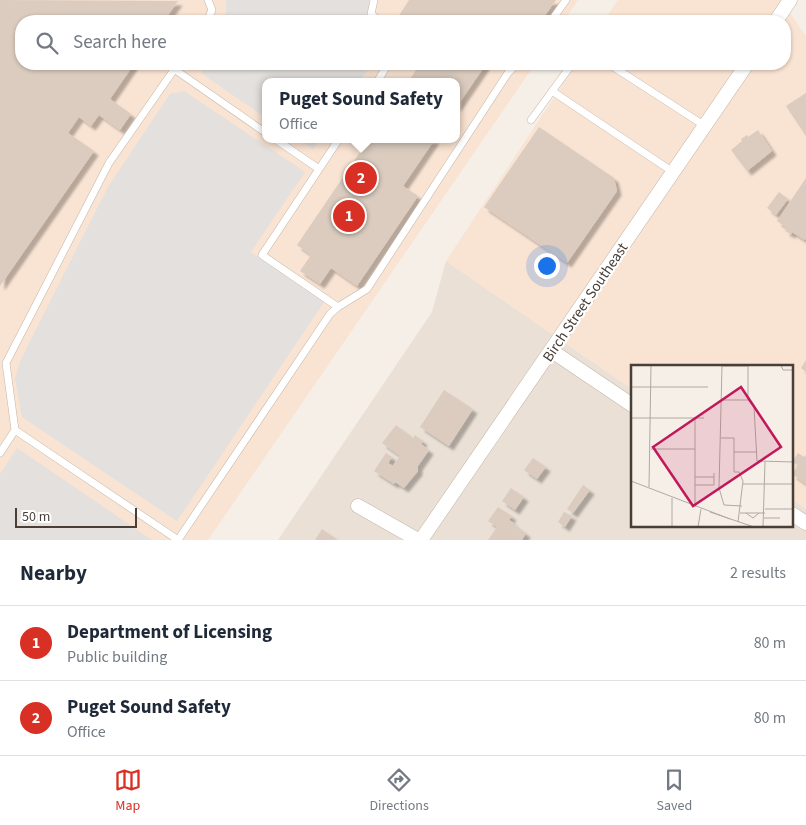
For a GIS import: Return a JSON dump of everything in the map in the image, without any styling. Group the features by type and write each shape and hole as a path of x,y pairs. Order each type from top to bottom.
{"street":[{"path":"780,15 790,0"},
{"name":"Birch Street Southeast","path":"419,540 552,350 743,70"},
{"path":"552,350 631,404"},
{"path":"358,506 419,540"},
{"path":"794,515 806,523"}],"lane":[{"path":"208,0 212,10 210,15"},
{"path":"372,15 374,0"},
{"path":"555,15 566,0"},
{"path":"0,453 15,430 6,362 109,163 174,70"},
{"path":"180,70 262,130"},
{"path":"15,430 178,540 326,321 338,307 367,290 511,70"},
{"path":"531,120 568,70"},
{"path":"618,70 705,126"},
{"path":"552,91 673,172"},
{"path":"282,143 319,169"},
{"path":"336,143 262,254 338,307"}],"shaded area":[{"path":"0,0 578,0 568,15 15,15 15,70 531,70 208,540 0,540"},
{"path":"226,0 369,0 370,15 226,15"},
{"path":"618,0 781,0 806,36 806,509 794,500 794,365 631,365 631,388 446,261 572,70 791,70 791,15 608,15"},
{"path":"203,70 368,70 362,78 262,78 262,115 201,73"},
{"path":"184,91 305,172 251,252 324,302 177,521 22,417 15,378 21,359 108,187 170,94"},
{"path":"304,143 317,143 313,149"},
{"path":"446,261 631,388 631,528 794,528 794,500 806,509 806,540 278,540 432,312"},
{"path":"17,448 152,540 0,540 0,474"}],"building":[{"path":"0,0 178,1 168,15 15,15 15,70 130,70 110,99 131,114 120,130 99,115 91,126 79,117 68,133 94,151 0,286"},
{"path":"409,0 556,0 545,15 399,15"},
{"path":"416,70 482,70 460,102 460,78 411,78"},
{"path":"806,93 806,136 786,106"},
{"path":"539,127 614,178 617,191 567,263 484,207"},
{"path":"758,130 772,151 747,171 731,150 742,141 741,139 747,135 748,137"},
{"path":"366,143 432,143 403,186 418,196 357,286 331,268 320,284 300,271 311,255 297,245"},
{"path":"806,178 805,240 792,232 791,234 785,231 787,228 777,221"},
{"path":"779,192 788,199 776,215 767,208"},
{"path":"806,360 806,372 801,368"},
{"path":"444,390 473,409 449,446 420,427"},
{"path":"396,425 413,438 415,435 423,441 421,444 429,450 418,466 418,471 404,488 374,471 386,453 392,457 388,463 393,466 400,456 382,443"},
{"path":"798,453 804,457 806,455 806,484 794,475 794,471 798,465 794,463"},
{"path":"533,458 546,467 537,479 524,470"},
{"path":"583,485 590,490 573,513 567,509"},
{"path":"511,488 524,497 515,510 502,501"},
{"path":"498,507 512,516 509,520 526,533 522,540 488,540 497,527 488,521"},
{"path":"564,512 572,516 565,527 558,522"},
{"path":"322,529 338,540 315,540"}],"place":[{"name":"Puget Sound Safety","path":"361,178"},
{"name":"Department of Licensing","path":"349,216"}]}
